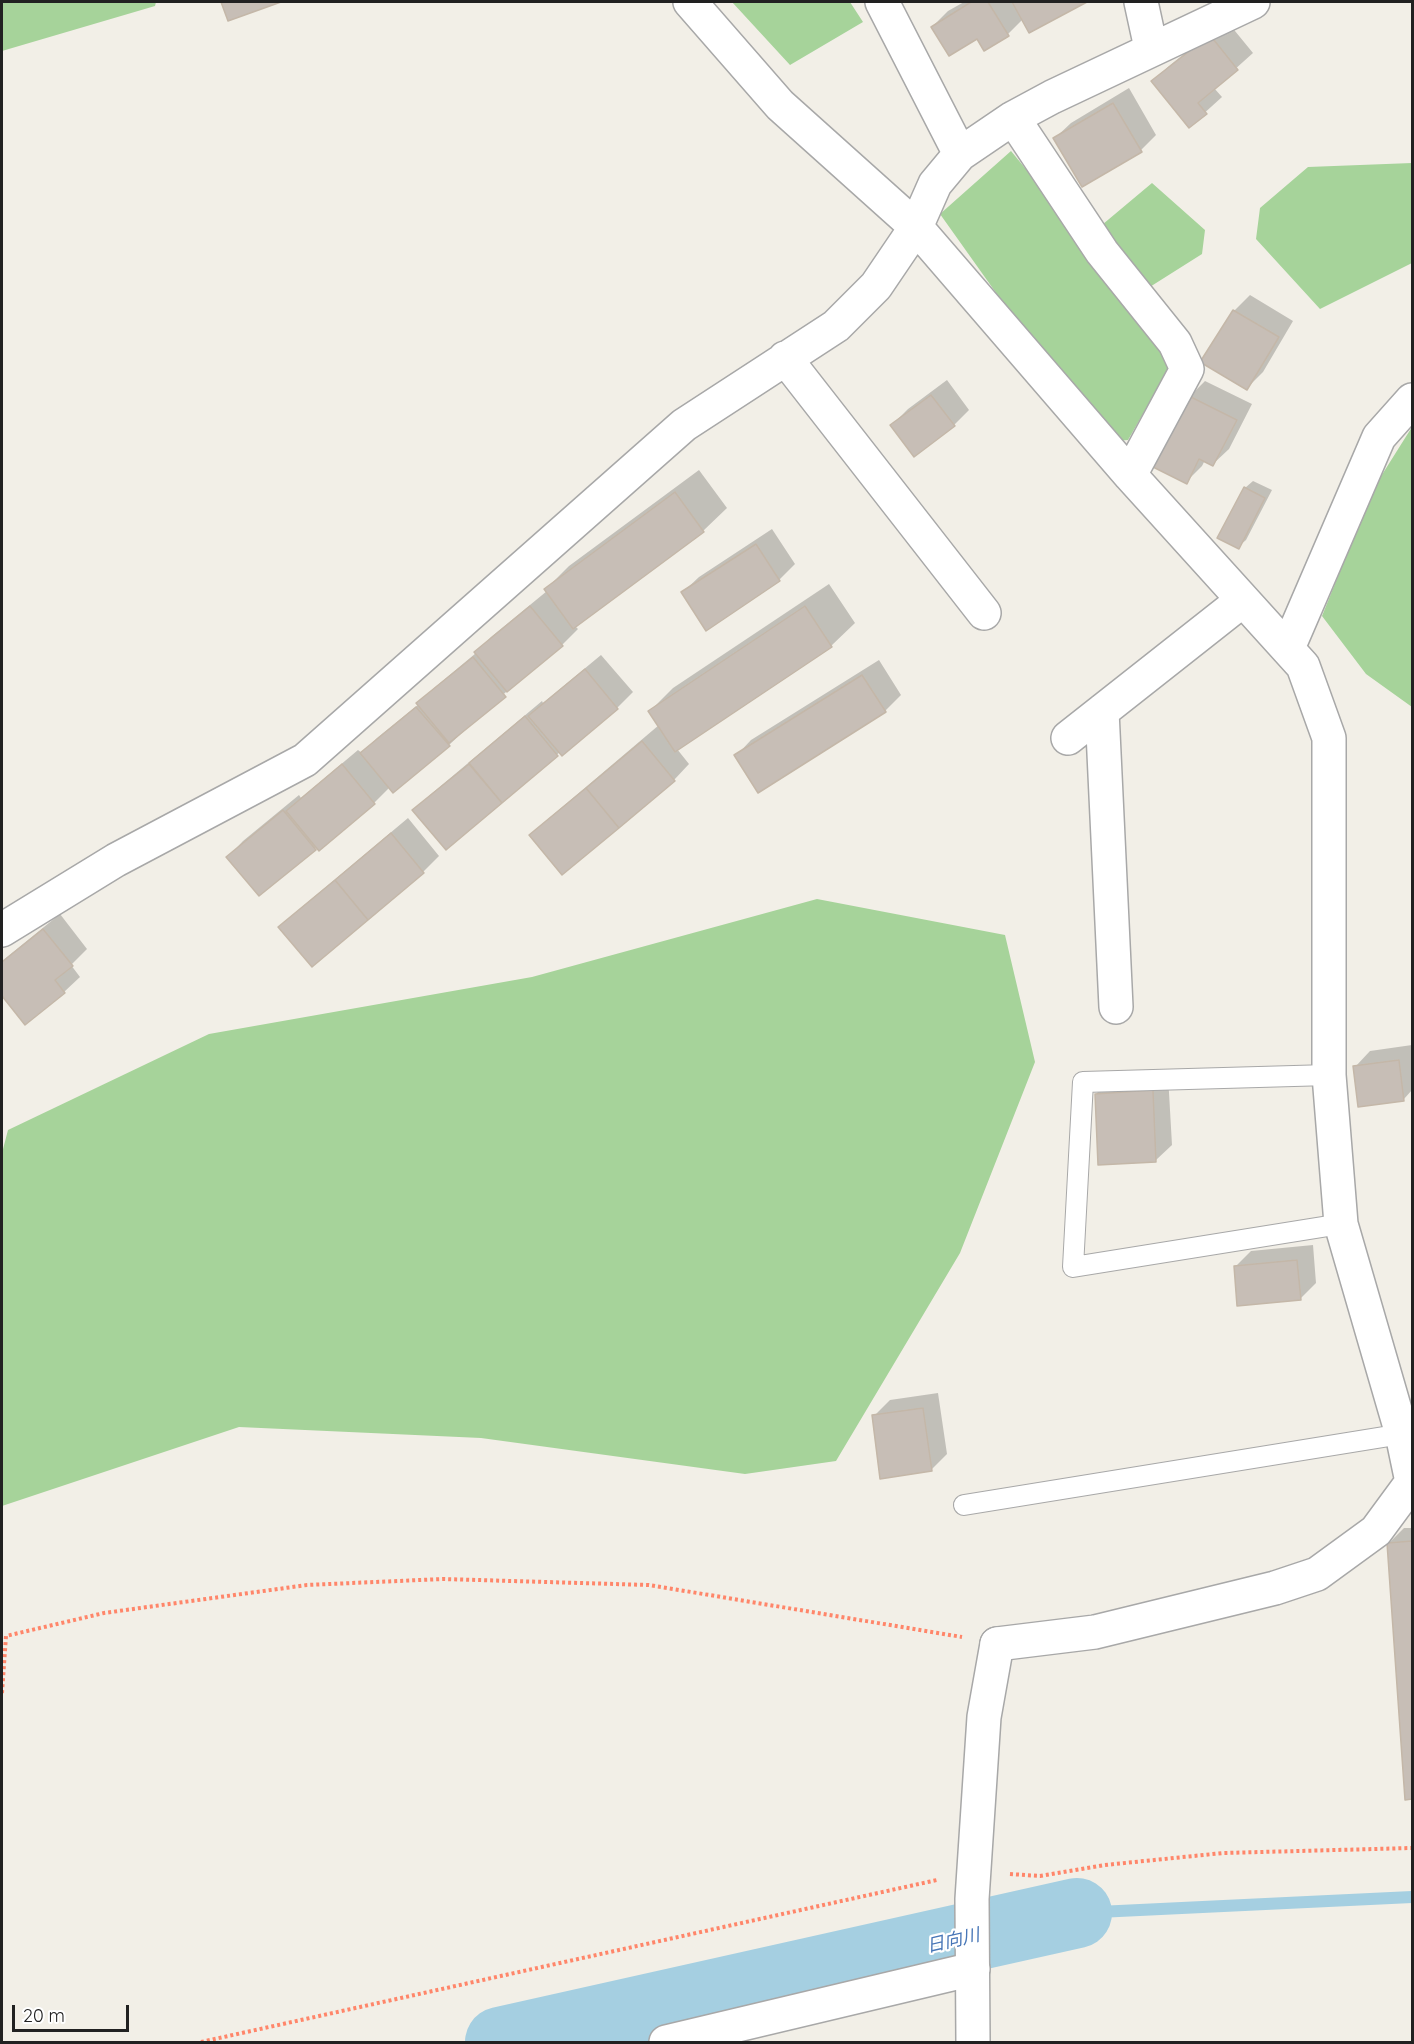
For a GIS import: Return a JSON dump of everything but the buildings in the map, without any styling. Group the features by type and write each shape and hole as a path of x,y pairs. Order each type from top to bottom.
{"street":[{"path":"690,2 780,105 916,227 1130,474 1304,666 1329,738 1329,1075 1341,1224 1402,1434 1412,1482 1376,1531 1317,1574 1275,1588 1095,1632 997,1644 984,1717 973,1886 973,2043"},
{"path":"882,2 960,154"},
{"path":"1141,2 1151,48"},
{"path":"2,930 116,860 305,760 684,425 836,326 876,286 916,227 934,184 960,154 1013,118 1151,48 1252,2"},
{"path":"1013,118 1102,252 1175,343 1187,369 1130,474"},
{"path":"785,358 984,613"},
{"path":"1287,648 1379,438 1413,400"},
{"path":"1068,738 1243,600"},
{"path":"1102,711 1116,1007"},
{"path":"666,2043 973,1969"}],"lane":[{"path":"1329,1075 1083,1082 1073,1267 1341,1224"},
{"path":"964,1505 1402,1434"}],"path":[{"path":"2,1693 6,1636 104,1613 307,1585 443,1579 649,1585 926,1630 997,1644"},
{"path":"201,2043 973,1886 1106,1865 1223,1853 1413,1848"}],"green space":[{"path":"2,2 156,2 155,6 2,51"},
{"path":"732,2 850,2 863,22 790,65"},
{"path":"1011,151 1084,240 1152,183 1205,230 1202,254 1126,302 1171,365 1128,440 1102,442 940,214"},
{"path":"1412,163 1412,263 1320,309 1256,239 1260,208 1308,167"},
{"path":"1412,427 1412,707 1366,674 1322,616 1373,489"},
{"path":"817,899 1005,935 1035,1062 960,1253 836,1461 745,1474 481,1438 239,1427 2,1506 2,1153 8,1130 209,1034 532,977"}],"waterway":[{"name":"日向川","path":"1077,1913 1412,1897"},
{"name":"日向川","path":"500,2042 1077,1913"}]}
